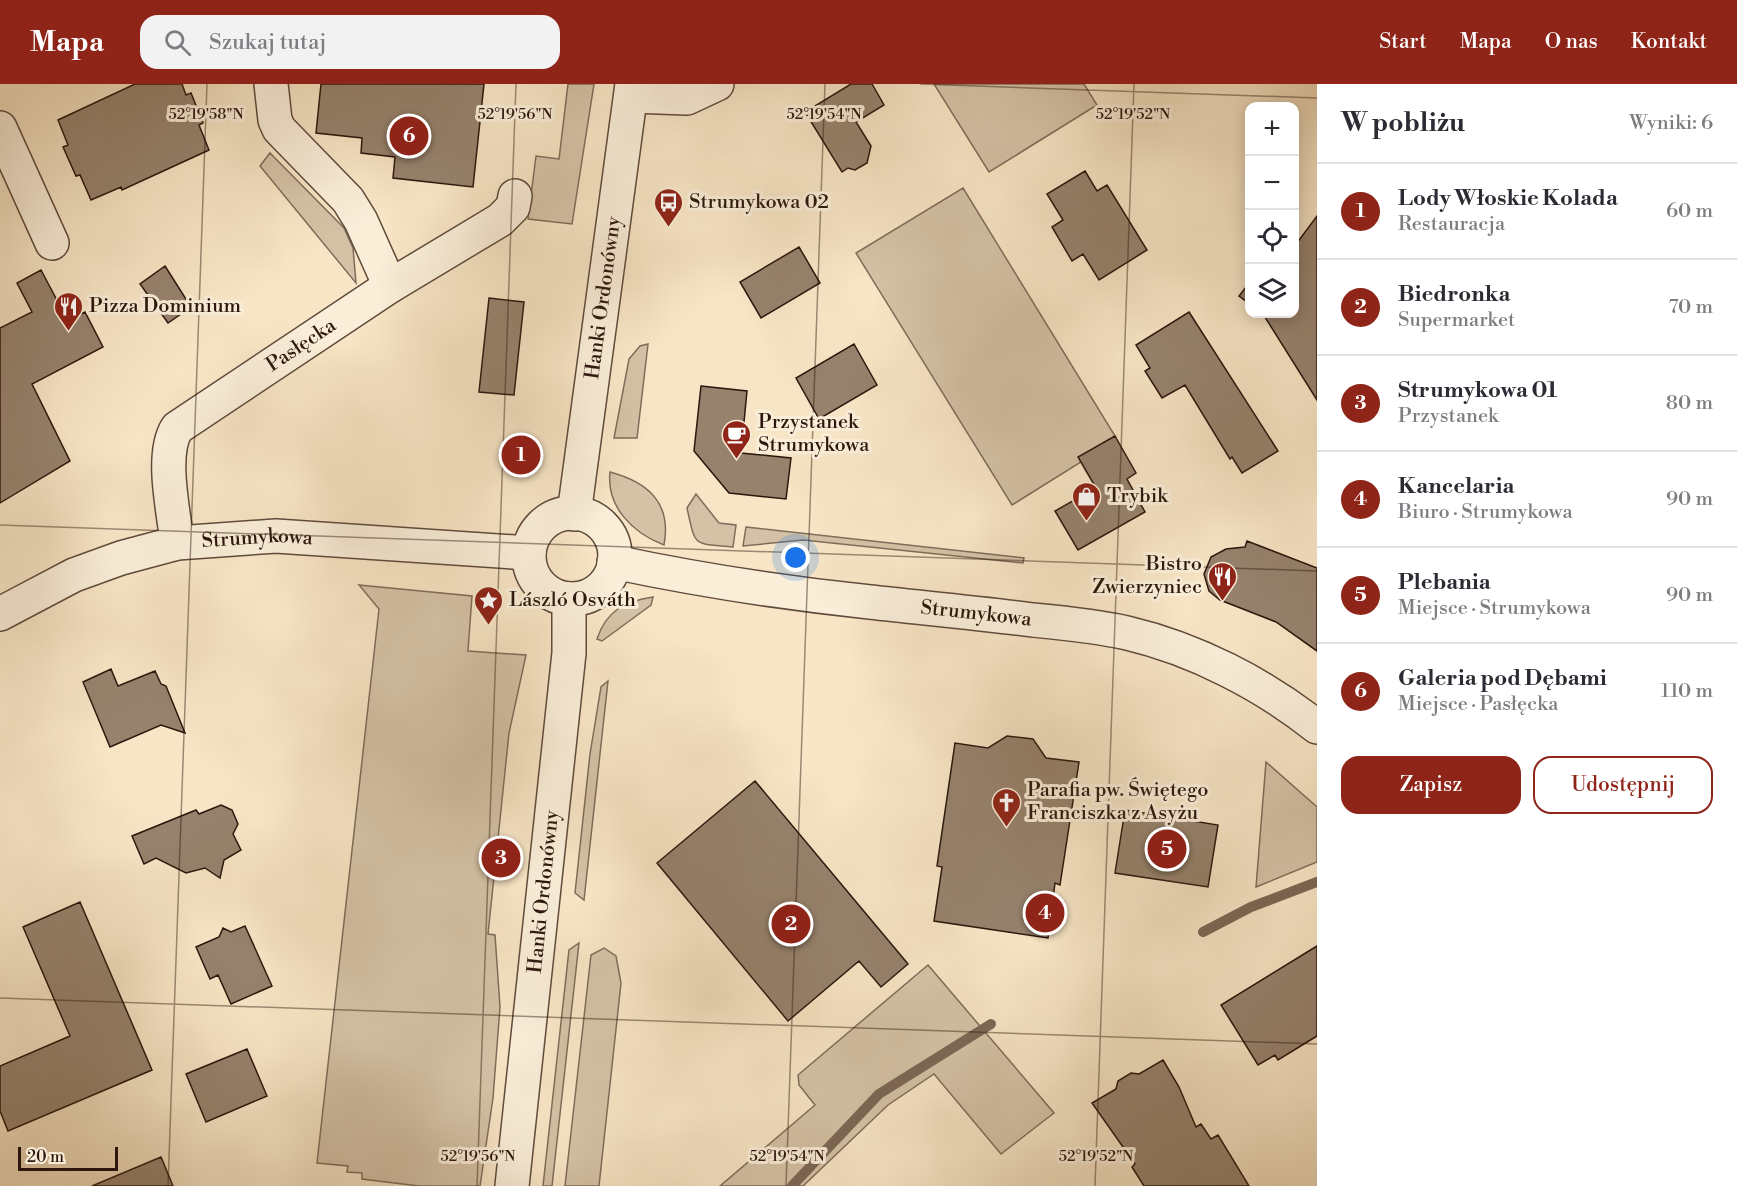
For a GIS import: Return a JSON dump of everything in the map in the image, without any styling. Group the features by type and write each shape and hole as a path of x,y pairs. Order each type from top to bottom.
{"street":[{"path":"271,84 275,120 279,129 348,200 361,221 390,286"},
{"path":"631,90 687,98 717,84"},
{"name":"Hanki Ordonówny","path":"574,514 631,90"},
{"path":"0,128 52,243"},
{"name":"Pasłęcka","path":"177,543 170,447 177,428 390,286 500,220 513,207 515,196"},
{"path":"574,514 596,521 604,529 614,550 614,562 609,577 599,590 585,597 569,599 553,595 540,585 531,570 529,553 536,532 543,524 552,518 574,514"},
{"name":"Strumykowa","path":"0,614 74,575 121,558 177,543 276,536 529,553"},
{"name":"Strumykowa","path":"614,562 678,576 828,597 1085,626 1127,633 1166,644 1201,659 1283,701 1317,727"},
{"name":"Hanki Ordonówny","path":"512,1186 569,652 569,599"}],"shaded area":[{"path":"568,84 594,84 572,224 528,219 536,156 559,159"},
{"path":"934,84 1084,84 1097,105 989,172"},
{"path":"270,153 344,228 353,248 356,283 260,166"},
{"path":"963,188 1115,436 1079,457 1081,462 1012,505 856,253"},
{"path":"648,344 637,438 614,438 629,359 640,346"},
{"path":"610,472 635,482 654,496 664,517 664,545 632,526 624,517 612,496"},
{"path":"696,494 719,523 736,525 733,547 710,545 698,541 695,537 687,508"},
{"path":"746,527 1024,558 1023,563 803,540 743,546"},
{"path":"359,585 472,596 468,651 526,655 509,733 488,934 495,935 500,1007 493,1098 480,1186 419,1186 362,1179 362,1173 347,1172 348,1166 317,1163 379,609"},
{"path":"653,597 651,605 602,641 597,639 611,614 634,601"},
{"path":"608,681 584,900 575,893 590,754 601,687"},
{"path":"1266,762 1317,807 1317,862 1256,887"},
{"path":"579,943 552,1186 543,1186 569,950"},
{"path":"604,948 616,956 621,983 599,1186 565,1186 591,955"},
{"path":"928,965 1054,1113 1001,1154 934,1074 888,1105 803,1186 720,1186 815,1105 799,1085 798,1075"}],"building":[{"path":"135,84 182,84 186,95 191,93 203,123 199,125 209,150 122,190 121,187 91,200 80,175 76,176 63,147 68,145 58,120"},
{"path":"321,84 484,84 473,187 393,178 395,157 361,153 362,138 316,133"},
{"path":"851,84 872,84 884,105 856,122 871,146 867,163 855,170 848,168 842,172 805,112"},
{"path":"1085,171 1097,191 1107,185 1147,250 1099,280 1083,254 1072,261 1052,227 1063,220 1047,194"},
{"path":"1317,216 1317,400 1266,318 1299,318 1299,240"},
{"path":"799,247 820,283 761,318 740,282"},
{"path":"165,266 191,307 168,323 140,284"},
{"path":"41,270 59,304 70,299 79,315 85,312 103,347 32,384 70,461 0,503 0,328 32,312 17,283"},
{"path":"1245,288 1245,300 1239,296"},
{"path":"489,298 524,302 514,395 479,392"},
{"path":"1189,312 1278,451 1242,473 1232,457 1230,459 1185,385 1162,398 1145,371 1150,368 1136,345"},
{"path":"854,344 877,385 819,419 796,378"},
{"path":"701,386 747,391 741,453 791,458 786,499 729,493 694,451"},
{"path":"1115,436 1136,473 1127,479 1145,512 1078,550 1055,511 1096,488 1078,457"},
{"path":"1247,541 1317,568 1317,651 1276,622 1220,600 1209,591 1204,574 1211,557 1226,549 1245,547"},
{"path":"111,669 118,686 155,671 161,684 166,686 185,733 161,725 110,747 83,682"},
{"name":"Parafia pw. Świętego Franciszka z Asyżu","path":"1007,736 1033,739 1046,758 1079,762 1060,885 1055,883 1048,938 934,921 942,867 937,866 955,743 988,748"},
{"path":"755,781 908,964 881,987 859,961 788,1021 657,863"},
{"path":"221,805 232,810 238,824 233,834 241,850 224,860 220,878 205,868 186,873 156,858 144,864 132,836 196,810 199,814"},
{"path":"1125,810 1218,825 1208,887 1115,873"},
{"path":"80,902 152,1070 8,1131 0,1111 0,1066 70,1036 23,927"},
{"path":"245,926 272,986 231,1004 218,975 210,979 196,947 219,937 223,928 231,932"},
{"path":"1317,946 1317,1036 1278,1060 1275,1055 1258,1065 1221,1005"},
{"path":"247,1049 267,1096 206,1122 186,1074"},
{"path":"1163,1060 1179,1087 1196,1127 1201,1124 1211,1139 1218,1135 1249,1186 1144,1186 1132,1167 1135,1164 1092,1103 1116,1089 1118,1081 1131,1073 1139,1074"},
{"path":"161,1157 173,1186 92,1186"}],"waterway":[{"path":"1203,932 1251,907 1317,882"},
{"path":"792,1186 879,1094 991,1024"}],"place":[{"name":"Galeria pod Dębami","path":"409,136"},
{"name":"Strumykowa 02","path":"668,228"},
{"name":"Pizza Dominium","path":"68,332"},
{"name":"Lody Włoskie Kolada","path":"521,455"},
{"name":"Przystanek Strumykowa","path":"737,460"},
{"name":"Trybik","path":"1086,522"},
{"name":"Bistro Zwierzyniec","path":"1223,602"},
{"name":"László Osváth","path":"488,626"},
{"name":"Parafia pw. Świętego Franciszka z Asyżu","path":"1006,828"},
{"name":"Plebania","path":"1167,849"},
{"name":"Strumykowa 01","path":"501,858"},
{"name":"Kancelaria","path":"1045,913"},
{"name":"Biedronka","path":"791,924"}]}
